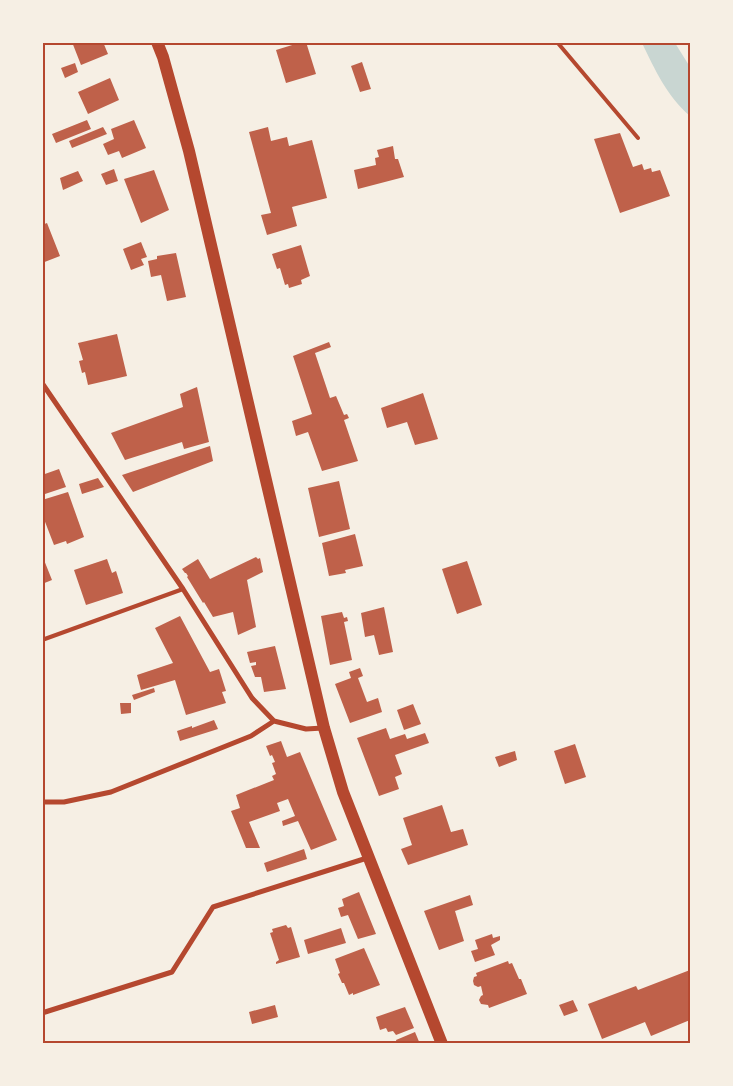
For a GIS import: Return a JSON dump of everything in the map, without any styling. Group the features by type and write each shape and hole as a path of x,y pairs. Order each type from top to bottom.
{"main road":[{"path":"156,42 163,58 189,151 324,728 344,792 442,1044"}],"street":[{"path":"42,383 183,589 252,698 274,721 306,729 324,728"},
{"path":"42,802 64,802 111,792 251,736 274,721"},
{"path":"42,1014 172,972 213,907 369,857"}],"lane":[{"path":"557,42 638,138"},
{"path":"42,640 183,589"}],"shaded area":[{"path":"642,43 675,43 690,67 690,116 668,91"}],"building":[{"path":"72,42 103,42 108,54 81,65"},
{"path":"306,42 316,74 286,83 276,50"},
{"path":"362,62 371,89 360,92 351,66"},
{"path":"75,63 78,72 65,78 61,68"},
{"path":"110,78 119,100 88,114 78,92"},
{"path":"87,120 91,129 56,143 52,134"},
{"path":"134,120 146,148 122,158 119,151 108,155 103,144 114,139 111,129"},
{"path":"103,127 107,134 72,148 69,141"},
{"path":"268,127 271,141 287,137 289,146 312,140 327,198 292,207 297,226 267,235 261,215 271,213 249,132"},
{"path":"620,133 633,167 642,164 644,170 651,168 652,172 660,170 670,196 620,213 594,139"},
{"path":"393,146 395,159 398,159 404,177 358,189 354,170 376,165 375,158 379,157 377,150"},
{"path":"114,169 118,181 106,185 101,174"},
{"path":"154,170 169,210 141,223 124,179"},
{"path":"78,171 83,181 63,190 60,178"},
{"path":"47,223 60,256 42,263 42,225"},
{"path":"141,242 147,257 141,259 144,265 131,270 123,249"},
{"path":"301,245 310,276 301,280 302,284 289,288 288,284 285,285 280,268 277,269 272,254"},
{"path":"176,253 186,297 167,301 161,275 151,277 148,261 157,259 157,256"},
{"path":"117,334 127,376 88,385 85,372 82,373 79,361 83,360 78,343"},
{"path":"329,342 331,347 315,353 330,398 336,396 344,415 347,414 349,418 344,420 358,461 322,471 308,432 296,436 292,421 312,414 293,356"},
{"path":"197,387 209,442 184,449 182,442 125,460 111,433 183,407 180,394"},
{"path":"423,393 438,439 415,445 407,422 387,428 381,408"},
{"path":"210,446 213,461 133,492 122,475"},
{"path":"59,469 66,487 42,495 42,475"},
{"path":"98,478 104,487 82,494 79,484"},
{"path":"339,481 350,529 319,537 308,488"},
{"path":"68,492 84,537 67,544 66,541 54,545 42,514 42,500"},
{"path":"355,534 363,566 345,570 346,573 329,576 322,543"},
{"path":"42,555 52,580 42,584"},
{"path":"256,557 260,558 263,572 247,580 256,627 238,635 233,612 213,617 182,569 198,559 210,579"},
{"path":"107,559 112,573 116,571 123,593 86,605 74,570"},
{"path":"467,561 482,605 457,614 442,569"},
{"path":"384,607 393,652 379,655 374,635 365,637 361,613"},
{"path":"342,612 344,618 347,617 348,621 344,622 352,660 330,665 321,616"},
{"path":"180,616 210,672 219,669 226,691 222,692 226,703 186,715 175,680 141,690 137,675 173,663 155,628"},
{"path":"275,646 286,689 264,692 261,677 255,677 251,666 256,665 256,662 250,663 247,652"},
{"path":"360,668 363,676 358,678 367,702 378,698 382,712 350,723 335,684 351,678 349,672"},
{"path":"154,688 155,692 134,700 132,695"},
{"path":"120,703 131,703 131,713 121,714"},
{"path":"413,704 421,724 404,730 397,710"},
{"path":"214,720 218,729 180,741 177,731"},
{"path":"386,728 390,739 405,734 407,739 425,733 429,743 395,755 402,774 395,777 399,789 379,796 357,738"},
{"path":"281,741 287,757 300,752 337,840 311,850 298,821 283,826 282,821 295,816 288,799 277,803 280,811 249,822 260,848 246,848 231,811 240,808 236,795 274,780 272,776 276,774 272,763 275,762 266,746"},
{"path":"575,744 586,777 565,784 554,751"},
{"path":"515,751 517,760 499,767 495,757"},
{"path":"442,805 451,832 463,829 468,845 408,865 401,849 412,845 403,818"},
{"path":"304,849 307,859 267,872 264,863"},
{"path":"359,892 376,934 358,939 348,915 341,917 338,908 344,906 342,899"},
{"path":"470,895 473,905 455,911 464,941 439,950 424,911"},
{"path":"286,925 288,928 291,927 300,957 276,964 279,960 270,933 273,932 272,929"},
{"path":"341,928 346,943 308,954 304,940"},
{"path":"492,934 493,938 500,936 500,940 491,945 495,955 475,962 471,951 478,949 475,940"},
{"path":"364,948 380,985 349,995 338,974 340,973 335,959"},
{"path":"508,961 509,964 512,963 527,994 489,1008 488,1005 481,1004 479,1000 483,995 481,986 474,985 473,981 474,977 477,976 476,973"},
{"path":"690,970 690,1020 651,1036 645,1022 602,1039 588,1004 636,986 638,990"},
{"path":"573,1000 578,1011 564,1016 559,1005"},
{"path":"275,1005 278,1017 252,1024 249,1012"},
{"path":"405,1007 414,1028 396,1035 393,1031 388,1032 386,1028 380,1030 376,1017"},
{"path":"415,1032 420,1044 397,1044 396,1040"}]}
